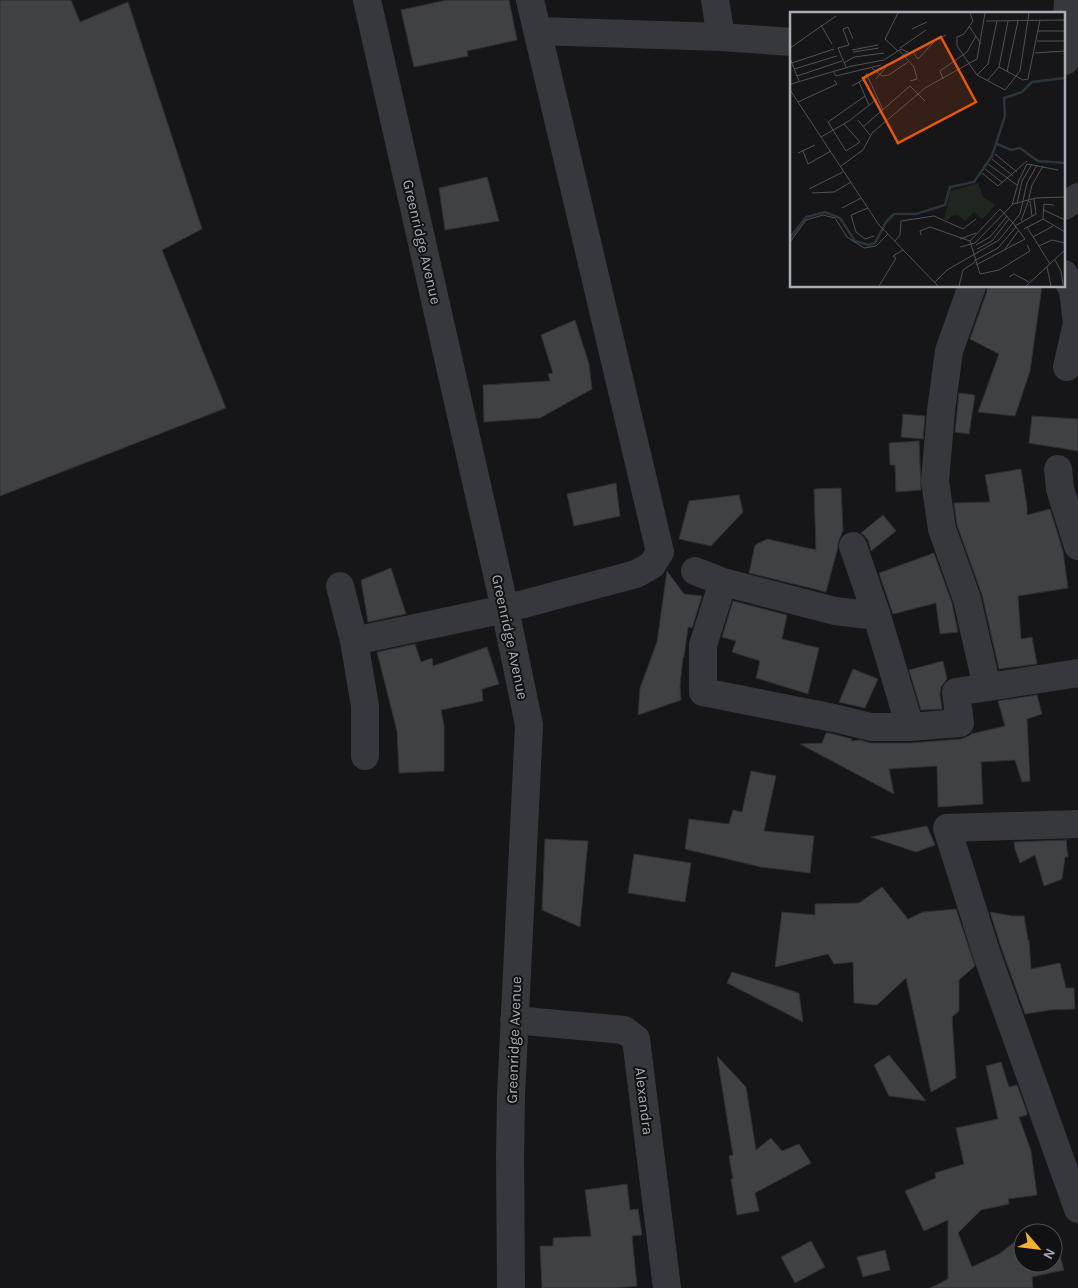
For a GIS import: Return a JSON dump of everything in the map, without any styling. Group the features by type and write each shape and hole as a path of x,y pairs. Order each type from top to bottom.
{"street":[{"name":"Greenridge Avenue","path":"367,0 505,609 529,725 514,1020 510,1157 511,1288"},
{"path":"354,641 505,609 636,574 652,565 660,552 530,0"},
{"path":"715,0 721,37"},
{"path":"1066,30 1068,0"},
{"path":"538,31 721,37 790,42"},
{"path":"1066,205 1078,196"},
{"path":"1066,278 1073,290 1077,323 1067,367"},
{"path":"971,288 949,351 935,480 942,530 967,599 987,687"},
{"path":"1058,469 1060,489 1078,546"},
{"path":"853,546 877,616 910,727"},
{"path":"695,571 723,582 835,611 877,616"},
{"path":"723,582 704,645 703,692 871,727 910,727 960,723 956,692 1078,673"},
{"path":"340,586 354,641 365,706 365,756"},
{"path":"1078,824 947,828 986,952 1078,1209"},
{"name":"Alexandra","path":"514,1020 624,1030 636,1039 667,1288"}],"building":[{"path":"0,0 71,0 80,22 128,2 202,229 162,250 226,408 0,496"},
{"path":"447,0 509,0 517,40 467,51 468,56 414,67 401,10"},
{"path":"487,177 499,221 445,230 439,188"},
{"path":"987,288 1042,288 1030,371 1015,416 978,412 999,354 970,339"},
{"path":"575,320 589,364 592,389 540,418 484,422 483,385 550,381 548,374 553,373 541,335"},
{"path":"959,393 975,395 969,434 955,432"},
{"path":"903,414 925,416 923,439 901,437"},
{"path":"1032,416 1078,419 1078,451 1029,443"},
{"path":"919,441 921,490 896,492 895,465 890,465 889,443"},
{"path":"1021,469 1027,515 1050,509 1063,551 1068,588 1018,596 1021,639 1032,637 1037,664 999,669 982,595 957,525 954,503 990,502 985,475"},
{"path":"616,483 620,516 574,526 567,494"},
{"path":"841,488 843,530 826,592 749,573 755,545 767,539 816,550 814,489"},
{"path":"739,495 743,512 711,546 679,539 689,501"},
{"path":"883,515 896,531 871,551 868,540 861,533"},
{"path":"934,553 952,603 958,632 940,634 936,603 893,614 879,573"},
{"path":"391,568 406,614 368,622 361,580"},
{"path":"667,571 684,594 702,596 692,628 688,627 680,686 681,700 638,715 640,688 657,642"},
{"path":"733,601 787,615 782,639 819,648 808,694 756,678 760,661 732,652 736,641 722,637"},
{"path":"415,644 421,662 432,658 433,666 487,647 499,684 482,689 483,701 441,710 444,725 444,771 399,773 397,731 377,652"},
{"path":"943,661 947,679 941,687 942,709 921,710 909,670"},
{"path":"853,669 878,679 865,708 839,702"},
{"path":"1037,695 1042,714 1027,719 1030,781 1022,782 1015,760 981,762 983,804 938,807 937,766 889,769 894,794 800,744 822,743 826,733 852,739 851,741 860,740 871,743 911,743 961,739 971,734 1005,726 998,701"},
{"path":"751,771 776,776 764,831 814,836 810,873 761,867 685,849 689,819 729,824 733,810 742,812"},
{"path":"927,826 935,845 916,852 871,837"},
{"path":"545,839 588,841 580,927 542,910"},
{"path":"1066,840 1068,857 1065,857 1062,879 1044,886 1035,855 1020,863 1014,842"},
{"path":"634,854 691,863 685,902 628,893"},
{"path":"882,887 908,919 923,912 956,909 975,966 959,980 959,1011 952,1017 956,1078 931,1092 906,978 877,1005 854,1003 853,962 834,964 828,954 775,967 782,912 815,915 815,904 859,903"},
{"path":"990,912 1024,916 1029,940 1031,969 1060,963 1066,988 1074,988 1075,1009 1049,1010 1025,1014"},
{"path":"732,972 799,993 803,1022 727,983"},
{"path":"889,1055 926,1101 889,1096 874,1065"},
{"path":"717,1056 746,1087 756,1150 771,1138 782,1151 799,1144 811,1163 755,1193 759,1211 737,1215 729,1156 733,1155"},
{"path":"1001,1062 1009,1087 1017,1085 1027,1112 1027,1115 1019,1117 1031,1151 1037,1195 1008,1199 1009,1204 981,1210 958,1233 972,1267 999,1254 1013,1243 1013,1273 1050,1273 1032,1277 1033,1288 930,1288 948,1279 948,1220 924,1231 905,1191 936,1178 935,1173 964,1164 956,1128 998,1119 986,1066"},
{"path":"627,1184 630,1210 638,1209 642,1235 632,1236 637,1286 542,1288 540,1246 553,1246 553,1238 591,1236 585,1190"},
{"path":"811,1241 825,1267 795,1283 781,1257"},
{"path":"885,1250 890,1270 863,1277 857,1257"}]}
